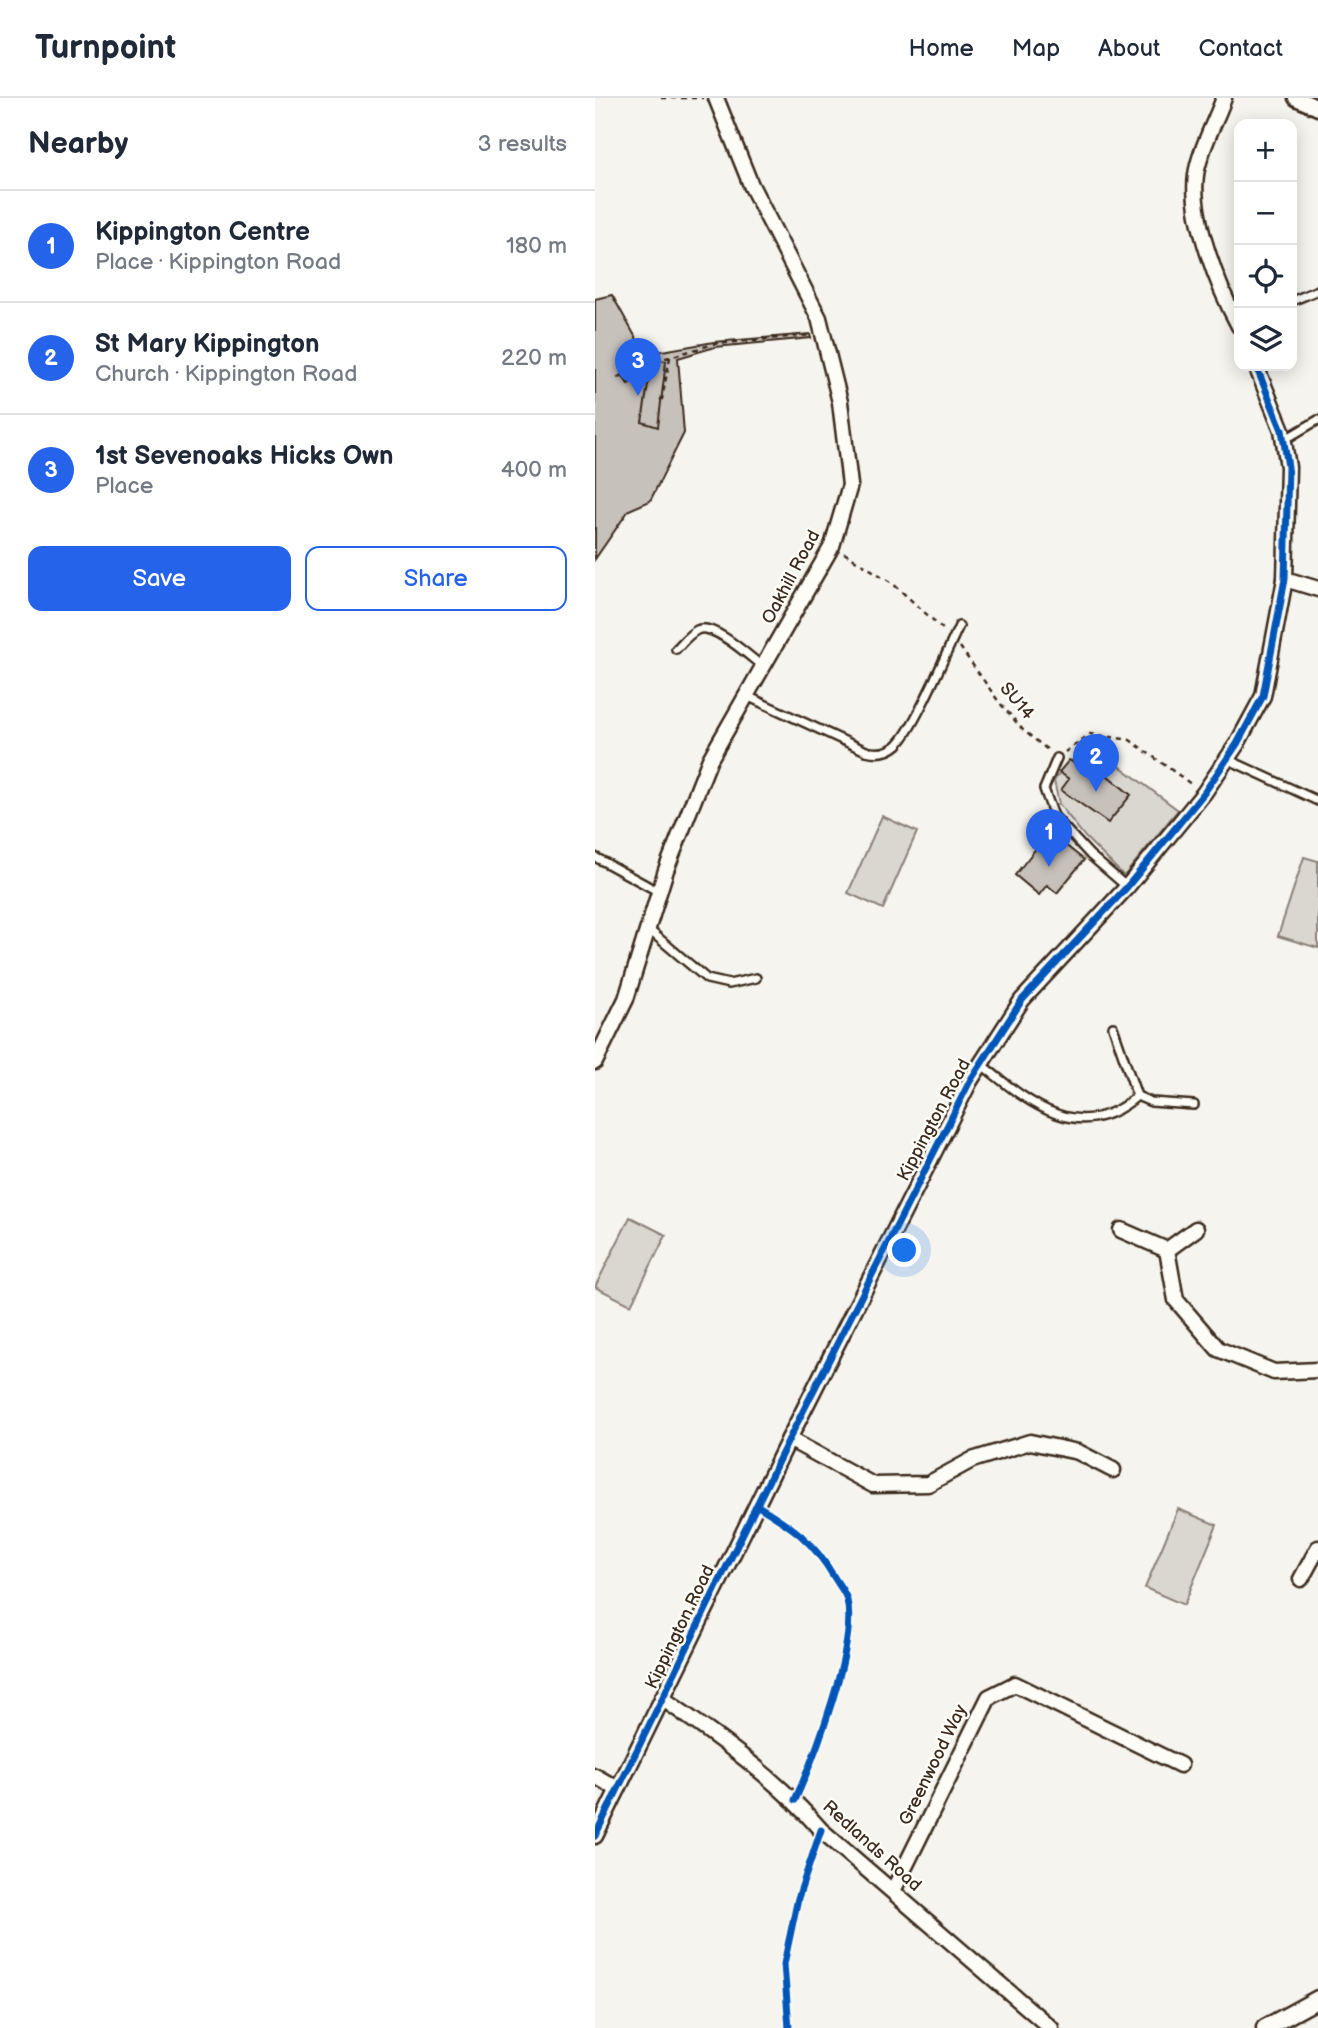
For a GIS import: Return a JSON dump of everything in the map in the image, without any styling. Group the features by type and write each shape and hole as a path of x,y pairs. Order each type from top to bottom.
{"street":[{"name":"Oakhill Road","path":"595,1062 626,999 659,892 711,759 832,546 849,485 840,402 820,318 751,185 716,98"},
{"path":"1224,98 1196,175 1200,226 1216,275 1234,314"},
{"path":"1296,98 1318,108"},
{"name":"Kippington Road","path":"595,1836 789,1438 981,1064 1023,1000 1127,887 1204,793 1263,696 1285,579 1288,467 1283,440 1259,371"},
{"path":"1285,579 1318,589"},
{"path":"1167,1250 1196,1229"},
{"path":"1121,1230 1167,1250"},
{"path":"1167,1250 1176,1300 1219,1349 1274,1372 1318,1370"},
{"path":"789,1438 873,1485 928,1484 972,1460 1030,1442 1078,1452 1113,1470"},
{"path":"1301,1579 1318,1548"},
{"name":"Greenwood Way","path":"893,1891 989,1697 1015,1684 1179,1765"},
{"name":"Redlands Road","path":"662,1698 740,1753 795,1800 821,1830 1051,2028"},
{"path":"595,1776 618,1789"},
{"path":"1274,2027 1317,2001"}],"lane":[{"path":"1297,300 1318,290"},
{"path":"1283,440 1318,420"},
{"path":"747,696 866,751 877,754 889,751 904,737 959,626"},
{"path":"676,649 699,628 706,628 718,632 763,667"},
{"path":"1057,758 1044,789 1054,816 1090,855 1127,887"},
{"path":"1227,759 1318,801"},
{"path":"595,857 659,892"},
{"path":"648,929 707,979 729,984 756,978"},
{"path":"1113,1027 1137,1096 1151,1102 1194,1105"},
{"path":"981,1064 1002,1081 1064,1119 1108,1115 1123,1109 1137,1096"}],"path":[{"path":"661,98 716,98"},
{"path":"617,378 636,363 649,358 659,360 714,344 823,334"},
{"path":"660,400 663,400 670,357"},
{"path":"640,368 649,358"},
{"path":"1057,758 1090,734 1130,740 1204,793"}],"shaded area":[{"path":"1097,749 1178,810 1124,876 1085,837 1059,804 1054,781 1072,760"},
{"path":"882,816 917,832 883,909 848,893"},
{"path":"1304,857 1318,861 1318,948 1278,936"},
{"path":"630,1217 666,1235 631,1305 595,1287"},
{"path":"1178,1509 1217,1525 1184,1605 1145,1588"}],"building":[{"path":"612,295 645,354 714,342 810,334 811,338 715,347 678,358 684,433 650,501 629,510 595,559 595,299"},
{"path":"652,359 666,361 658,427 642,422"},
{"path":"638,364 644,373 628,384 622,375"},
{"path":"1085,757 1131,795 1108,823 1061,790 1069,779 1059,772 1069,760 1078,766"},
{"path":"1049,832 1084,860 1057,893 1047,885 1039,895 1015,875"}],"cycle path":[{"path":"595,1836 789,1439 970,1081 1022,1000 1127,887 1204,793 1237,744 1263,696 1285,579 1288,467 1282,430 1258,371"},
{"path":"758,1506 792,1528 810,1544 844,1591 847,1600 849,1620 840,1672 823,1730 795,1800"},
{"path":"789,2028 784,1964 798,1898 821,1830"}],"place":[{"name":"1st Sevenoaks Hicks Own","path":"638,396"},
{"name":"St Mary Kippington","path":"1096,792"},
{"name":"Kippington Centre","path":"1049,867"}]}
